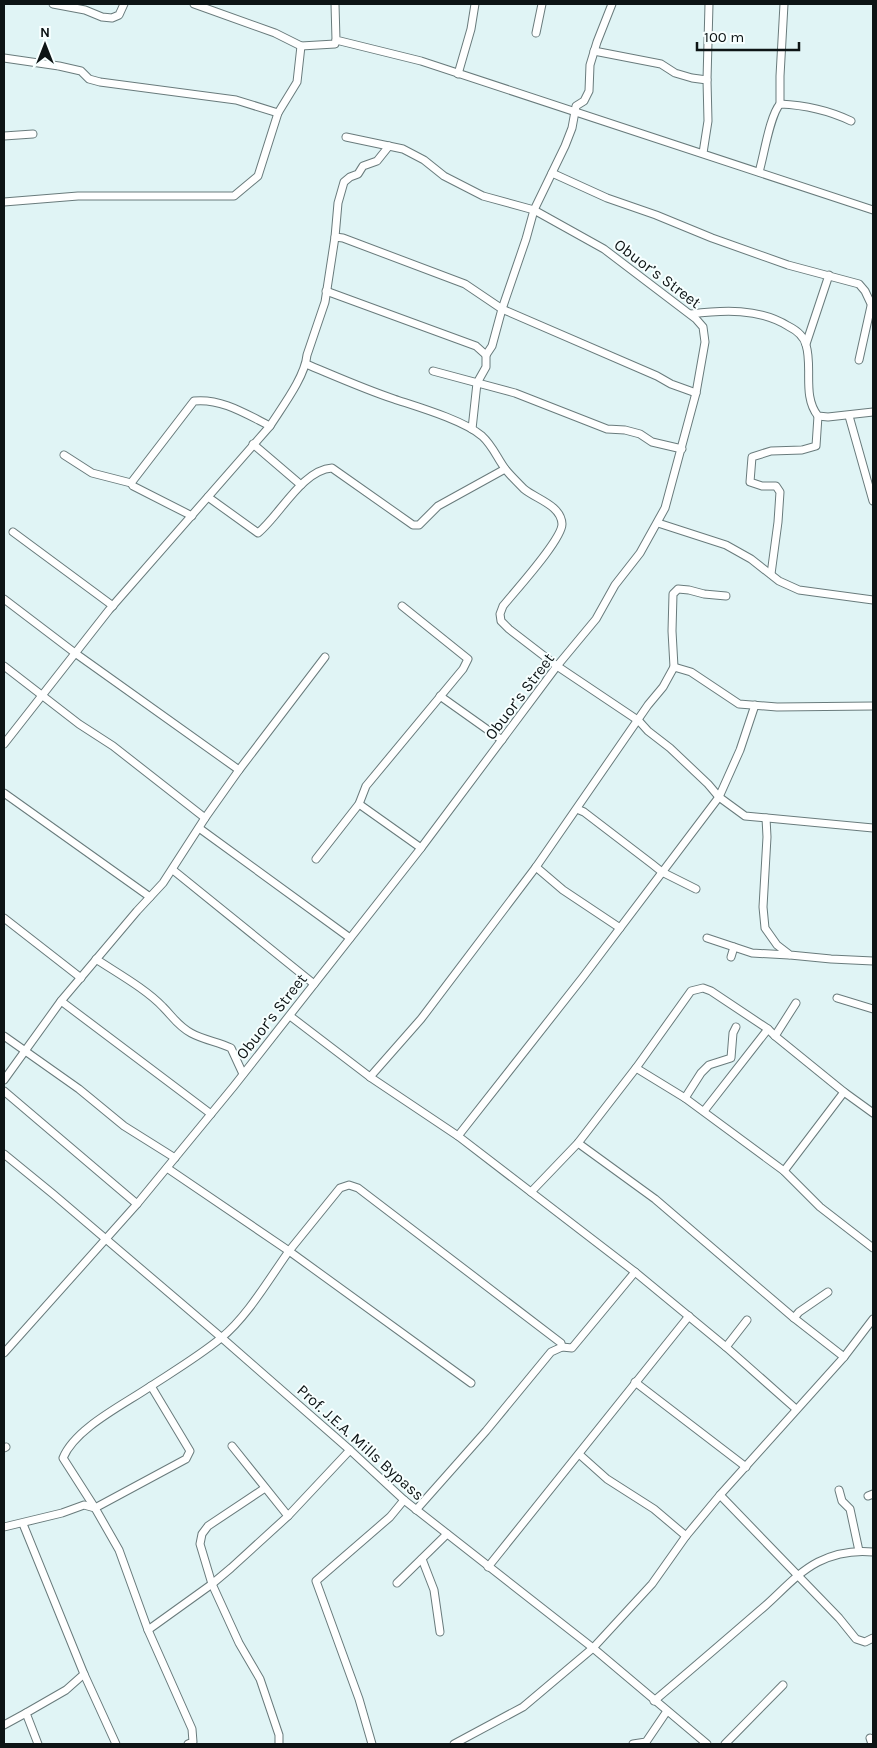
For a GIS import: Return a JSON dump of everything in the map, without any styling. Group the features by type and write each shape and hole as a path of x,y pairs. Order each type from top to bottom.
{"street":[{"path":"53,4 85,10 112,18 119,15 124,4"},
{"path":"194,4 275,33 301,46 335,44 335,4"},
{"path":"458,74 471,29 475,4"},
{"path":"536,32 542,4"},
{"path":"472,429 477,384 486,367 486,355 492,346 502,309 542,189 552,173 572,128 576,106 584,101 589,91 589,76 594,52 612,4"},
{"path":"703,153 708,121 709,4"},
{"path":"759,172 776,108 780,104 784,4"},
{"path":"336,40 408,57 873,210"},
{"path":"4,202 78,196 234,196 258,176 278,113 297,82 301,46"},
{"path":"594,52 661,64 675,73 707,80"},
{"path":"4,58 81,71 89,79 100,82 236,100 278,113"},
{"path":"780,104 831,112 851,121"},
{"path":"4,136 33,134"},
{"name":"Obuor’s Street","path":"4,1354 167,1168 290,1016 421,848 557,666 596,619 614,584 640,553 658,523 665,508 682,449 696,393 705,342 703,326 604,249 534,210 483,196 444,176 424,160 403,149 346,138"},
{"path":"4,744 113,606 270,426 292,393 306,364 307,355 325,302 338,203 344,182 358,174 363,166 377,161 389,146"},
{"path":"552,173 607,198 656,215 712,238 788,265 859,284 866,291 872,307 859,360"},
{"path":"335,237 351,241 465,284 502,309 658,376 671,384 696,393"},
{"path":"770,574 778,522 780,492 776,486 762,486 750,482 752,457 770,451 802,450 816,446 818,416 809,394 806,344 829,275"},
{"path":"326,291 476,346 486,355"},
{"path":"690,314 719,311 766,316 794,329 802,336 806,344"},
{"path":"306,364 394,399 423,408 472,429 493,448 505,469 526,490 557,511 561,518 562,526 557,537 502,606 501,621 557,666 638,721 670,748 719,797 745,816 873,828"},
{"path":"433,371 477,384 515,392 607,429 625,430 640,434 652,442 682,449"},
{"path":"131,483 194,401 208,400 227,405 270,426"},
{"path":"818,416 849,416 873,412"},
{"path":"849,416 871,480 873,501"},
{"path":"253,444 301,486"},
{"path":"64,454 92,473 131,483 133,486 192,516"},
{"path":"208,497 258,533 301,486 322,469 332,468 417,526 438,506 505,469"},
{"path":"658,523 726,545 751,560 779,581 799,590 873,600"},
{"path":"13,532 113,606"},
{"path":"370,1077 421,1019 536,867 648,705 663,687 674,667 672,632 673,594 678,590 689,590 704,594 726,596"},
{"path":"4,599 75,653 239,770"},
{"path":"316,859 359,804 366,786 463,669 468,659 402,606"},
{"path":"4,1080 61,1001 173,870 205,818 239,770 325,657"},
{"path":"4,666 79,724 113,746 205,818"},
{"path":"674,667 691,672 739,704 776,708 873,706"},
{"path":"440,696 502,740"},
{"path":"458,1136 719,797 740,750 755,706"},
{"path":"4,793 150,897"},
{"path":"359,804 421,848"},
{"path":"576,809 584,812 662,872 696,889"},
{"path":"766,818 767,836 762,907 766,928 776,945 790,955"},
{"path":"200,828 350,938"},
{"path":"536,867 563,890 620,928"},
{"path":"173,870 314,984"},
{"path":"4,918 81,978"},
{"path":"707,938 752,953 873,961"},
{"path":"731,958 734,947"},
{"path":"96,959 163,1006 175,1022 191,1033 208,1041 231,1048 243,1074"},
{"path":"531,1192 578,1143 636,1068 691,991 703,988 711,991 768,1029 844,1092 873,1113"},
{"path":"837,998 873,1009"},
{"path":"61,1001 211,1114"},
{"path":"775,1036 796,1003"},
{"path":"290,1016 370,1077 458,1136 635,1272 726,1346 796,1409"},
{"path":"684,1098 701,1072 709,1065 731,1058 733,1033 736,1027"},
{"path":"704,1111 768,1029"},
{"path":"4,1036 79,1089 124,1126 175,1158"},
{"path":"636,1068 704,1111 784,1171 820,1207 873,1248"},
{"path":"4,1091 136,1204"},
{"path":"784,1171 844,1092"},
{"path":"578,1143 655,1199 794,1318 844,1357"},
{"name":"Prof. J.E.A. Mills Bypass","path":"4,1154 222,1338 404,1500 593,1648 707,1744"},
{"path":"167,1168 289,1251 470,1383"},
{"path":"188,1744 193,1742 192,1729 148,1630 118,1550 95,1508 63,1458 78,1436 100,1419 222,1338 248,1310 289,1251 340,1188 349,1185 358,1188 366,1194 561,1343 562,1347"},
{"path":"416,1510 486,1431 552,1352 562,1347 572,1348 635,1272"},
{"path":"794,1318 799,1312 828,1292"},
{"path":"488,1567 689,1316"},
{"path":"454,1744 523,1707 593,1648 652,1584 686,1536 720,1495 844,1357 873,1319"},
{"path":"726,1346 748,1320"},
{"path":"635,1382 746,1467"},
{"path":"4,1527 23,1524 84,1505 95,1508 186,1459 190,1451 151,1386"},
{"path":"232,1446 288,1516"},
{"path":"148,1630 212,1584 288,1516 350,1450"},
{"path":"579,1454 607,1479 654,1509 686,1536"},
{"path":"265,1488 208,1526 202,1534 200,1544 212,1584 239,1644 260,1679 279,1735 279,1744"},
{"path":"839,1490 842,1500 850,1509 859,1551"},
{"path":"720,1495 839,1618 856,1639 865,1642 873,1638"},
{"path":"372,1744 359,1699 316,1581 390,1517 404,1500"},
{"path":"23,1524 84,1674 116,1744"},
{"path":"397,1583 447,1534"},
{"path":"654,1701 798,1575 816,1563 834,1555 859,1551 873,1552"},
{"path":"422,1559 434,1590 440,1632"},
{"path":"4,1725 66,1690 84,1674"},
{"path":"725,1744 783,1685"},
{"path":"633,1744 646,1742 666,1711"},
{"path":"26,1713 38,1744"}]}
